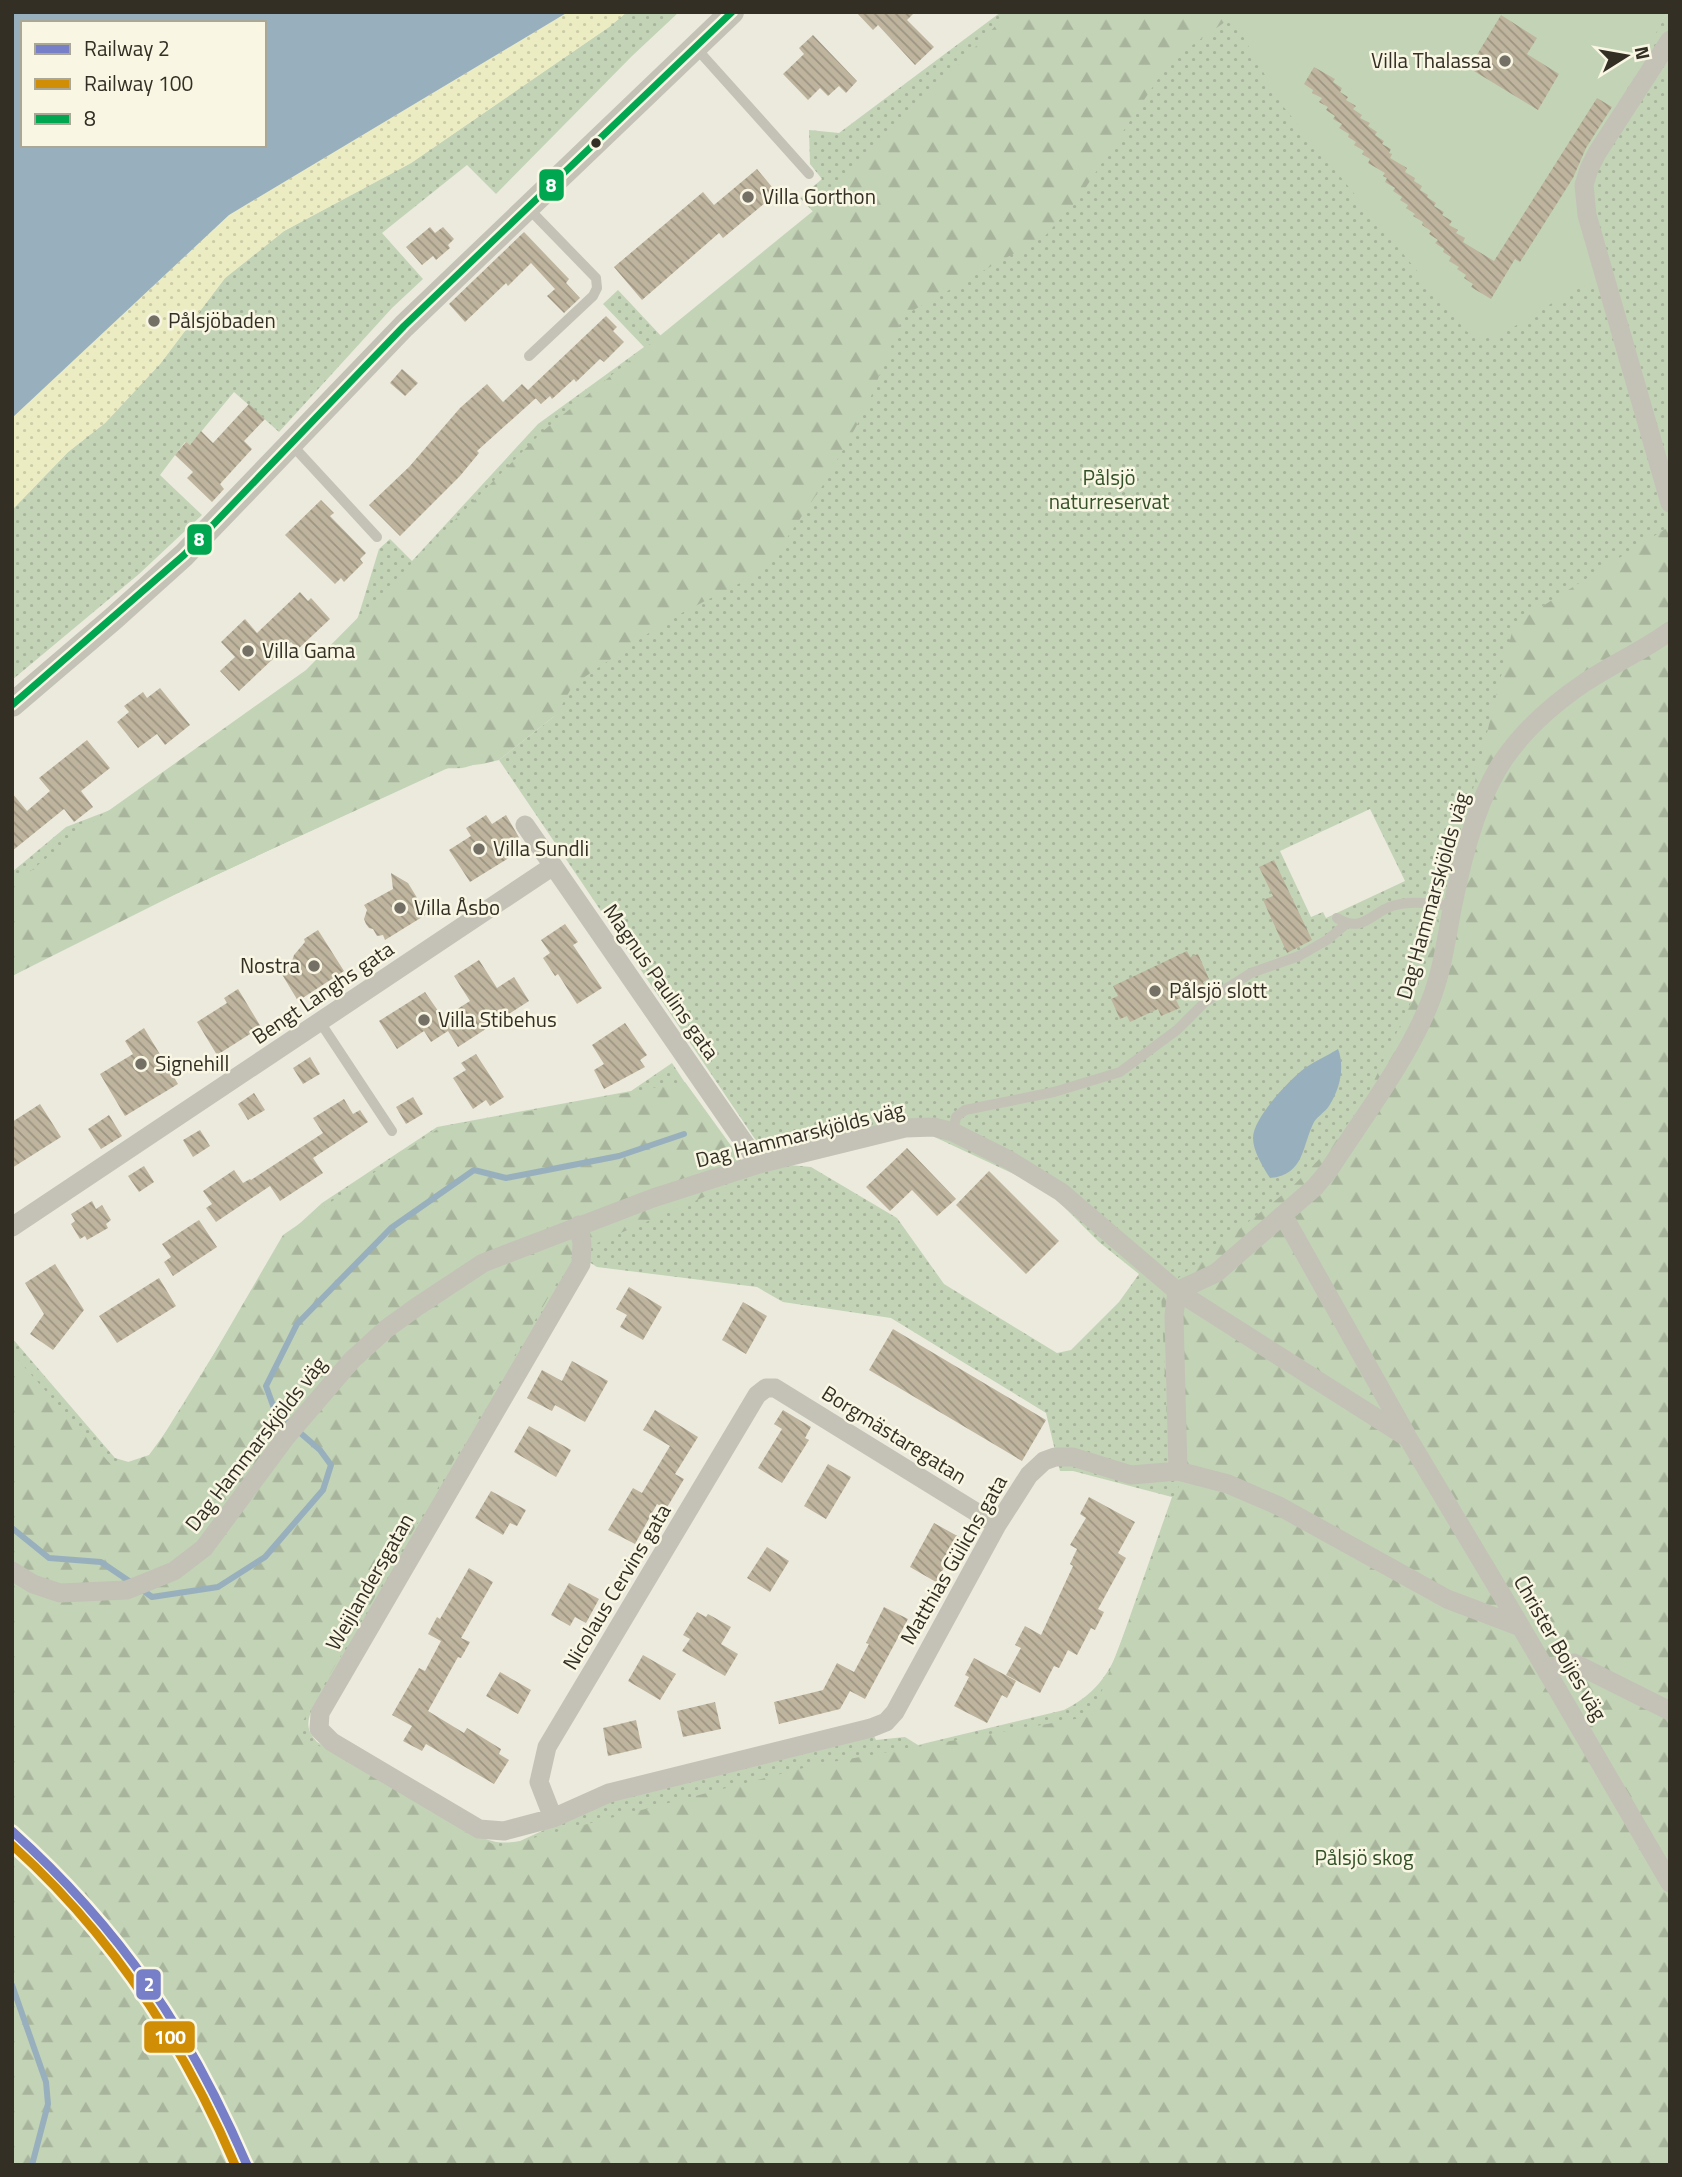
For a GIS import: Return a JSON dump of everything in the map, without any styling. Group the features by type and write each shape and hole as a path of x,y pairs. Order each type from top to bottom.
{"street":[{"path":"12,705 184,555 404,326 732,12"},
{"path":"1670,40 1597,153 1584,185 1587,215 1670,503"},
{"name":"Dag Hammarskjölds väg","path":"12,1571 33,1584 60,1592 127,1590 174,1571 204,1548 286,1437 352,1360 386,1329 483,1263 653,1198 760,1164 905,1128 934,1127 953,1132 1009,1160 1061,1192 1177,1292 1216,1273 1315,1187 1329,1170 1403,1055 1430,1002 1480,802 1503,760 1532,725 1559,701 1585,682 1670,631"},
{"name":"Magnus Paulins gata","path":"525,825 760,1164"},
{"name":"Bengt Langhs gata","path":"12,1227 553,866"},
{"name":"Christer Boijes väg","path":"1283,1215 1408,1438 1670,1883"},
{"name":"Weijlandersgatan","path":"553,1818 503,1831 479,1829 332,1742 319,1729 320,1713 581,1264 579,1225"},
{"path":"1177,1292 1174,1316 1178,1471"},
{"name":"Christer Boijes väg","path":"1177,1292 1408,1438"},
{"name":"Nicolaus Cervins gata","path":"553,1818 539,1782 548,1747 757,1395 766,1388"},
{"name":"Borgmästaregatan","path":"766,1388 775,1388 997,1525"},
{"name":"Matthias Gülichs gata","path":"553,1818 609,1793 886,1722 895,1712 997,1525 1029,1475 1044,1461 1055,1457 1073,1457 1131,1475 1178,1471 1228,1484 1279,1506 1447,1600 1521,1627"},
{"path":"1546,1669 1574,1664 1670,1712"}],"lane":[{"path":"695,48 809,174"},
{"path":"527,207 596,278 597,288 593,296 529,356"},
{"path":"292,445 377,537"},
{"path":"953,1132 956,1117 965,1110 1054,1092 1120,1072 1177,1030 1205,1002 1251,973 1299,956 1318,945 1342,921 1358,924 1390,907 1415,902 1452,906"},
{"path":"320,1022 392,1131"}],"green space":[{"path":"627,12 679,12 496,194 467,165 382,233 423,279 392,308 279,432 234,392 190,445 185,442 160,475 202,515 139,574 12,680 12,510 68,452 105,423 160,364 225,278 284,231 411,163"},
{"name":"Pålsjö naturreservat","path":"1001,12 1383,12 1563,193 1667,12 1670,12 1670,2165 12,1720 12,1338 115,1458 132,1463 149,1456 298,1225 322,1203 437,1127 631,1091 672,1063 736,1160 811,1167 897,1218 944,1284 1057,1353 1071,1350 1119,1302 1139,1274 1099,1242 1046,1189 926,1133 776,1153 755,1139 499,760 557,714 487,759 462,768 441,770 90,934 12,976 12,872 66,827 240,760 342,661 379,549 390,539 412,561 538,424 644,347 603,304 618,290 662,337 820,219 800,198 822,179 810,164 809,130 839,133","holes":["1370,809 1405,881 1326,918 1323,912 1311,917 1280,851","589,1262 597,1267 757,1287 783,1302 891,1318 1046,1413 1060,1471 1073,1471 1172,1497 1116,1656 1101,1681 1089,1694 1064,1710 918,1745 905,1737 876,1740 874,1736 612,1799 520,1841 509,1842 479,1836 317,1742 309,1728 311,1712"]},
{"path":"1009,12 1239,12 1170,61 1078,199 1045,236 903,316 866,409 823,485 772,560 754,576 668,620 573,685 557,714 499,760 448,768 194,885 12,976 12,886 80,831 306,670 543,431 829,198"},
{"path":"1239,12 1667,12 1616,110 1587,157 1600,280 1570,292 1499,336 1482,338 1466,331 1282,105 1232,17"},
{"name":"Pålsjö skog","path":"1670,526 1670,2165 12,2165 12,1353 113,1467 149,1455 179,1414 283,1235 439,1128 685,1082 753,1176 574,1253 296,1733 498,1847 815,1765 1092,1716 1180,1483 1169,1466 1161,1292 1292,1187 1331,1147 1365,1100 1420,983 1453,870 1514,624"}],"sand":[{"path":"568,12 627,12 411,163 284,231 225,278 160,364 105,423 68,452 12,510 12,418 229,215"}],"water":[{"path":"12,12 568,12 229,215 12,418"},
{"path":"1338,1049 1341,1070 1333,1099 1314,1122 1296,1165 1281,1176 1270,1178 1253,1143 1259,1120 1273,1100 1298,1074"}],"building":[{"path":"856,12 915,12 907,20 934,47 915,65 878,25 873,30"},
{"name":"Villa Thalassa","path":"1501,15 1537,38 1527,54 1559,74 1538,110 1469,68"},
{"path":"813,35 857,81 846,93 839,86 828,96 820,88 808,100 783,74 804,54 799,48"},
{"path":"1314,67 1335,79 1333,82 1342,88 1340,92 1348,97 1346,100 1356,106 1353,109 1362,115 1360,118 1370,123 1368,126 1377,132 1375,135 1384,141 1382,144 1391,149 1390,158 1407,168 1405,172 1415,178 1414,181 1422,186 1420,190 1436,203 1434,206 1444,212 1442,215 1452,221 1449,225 1465,238 1463,242 1494,261 1597,98 1612,107 1586,148 1573,178 1520,262 1515,259 1491,299 1471,287 1473,284 1464,278 1466,275 1449,261 1451,257 1435,243 1438,240 1429,234 1431,231 1406,208 1408,205 1400,200 1402,197 1393,191 1395,188 1385,182 1385,173 1368,163 1370,159 1362,154 1364,151 1354,145 1356,142 1348,137 1349,134 1339,128 1342,124 1333,119 1335,116 1326,110 1328,107 1319,102 1322,98 1312,93 1313,90 1304,84"},
{"path":"757,169 777,193 723,238 719,233 642,300 614,267 703,192 714,205"},
{"path":"430,227 435,233 443,227 454,239 448,245 450,248 436,260 433,256 422,265 406,247"},
{"path":"524,232 569,279 566,283 580,298 564,313 547,296 555,289 531,263 465,322 449,304"},
{"path":"606,316 617,327 613,331 624,342 604,362 600,359 576,382 574,379 552,399 550,396 541,404 528,390"},
{"path":"402,369 418,383 405,396 390,383"},
{"path":"487,384 503,402 522,384 536,398 477,451 479,453 460,476 400,536 369,505 409,467 460,408"},
{"path":"249,404 265,419 244,441 252,449 220,484 224,489 212,502 187,478 193,472 175,455 186,442 190,445 201,431 213,443"},
{"path":"321,500 334,513 330,516 366,553 360,559 363,563 344,582 341,578 335,584 285,535"},
{"path":"300,592 308,601 311,598 330,619 298,649 291,642 239,691 220,671 235,657 221,642 245,619 257,633"},
{"path":"160,688 190,725 165,745 157,734 138,748 117,722 129,712 124,706 143,692 147,698"},
{"path":"87,740 110,768 81,791 93,807 74,822 64,809 12,851 12,793 27,811 50,791 39,778"},
{"name":"Villa Sundli","path":"486,815 492,824 506,815 520,839 507,848 512,856 470,882 449,850 471,836 466,828"},
{"path":"1274,860 1312,940 1287,953 1263,900 1273,896 1259,867"},
{"name":"Villa Åsbo","path":"391,873 408,883 427,914 385,940 383,935 377,936 366,924 364,919 367,910 364,905 393,889"},
{"path":"565,924 578,942 573,945 602,988 577,1004 558,974 555,976 543,958 550,953 541,940"},
{"name":"Nostra","path":"318,930 344,971 298,1001 280,971 291,964 294,955 305,942 304,939"},
{"name":"Pålsjö slott","path":"1187,951 1190,957 1198,954 1209,979 1203,982 1205,986 1176,1000 1180,1008 1161,1016 1158,1009 1130,1022 1127,1016 1120,1019 1111,999 1118,996 1113,986"},
{"path":"479,960 497,988 514,977 529,1001 458,1047 448,1031 431,1042 424,1031 397,1049 379,1021 425,992 443,1018 470,1001 454,976"},
{"path":"238,989 261,1027 217,1055 197,1022 227,1003 224,998"},
{"path":"625,1023 647,1055 640,1060 645,1067 604,1089 594,1070 604,1064 592,1045"},
{"name":"Signehill","path":"144,1028 178,1084 125,1116 100,1074 133,1054 125,1041"},
{"path":"476,1054 504,1097 490,1106 486,1100 473,1109 453,1078 466,1070 461,1063"},
{"path":"310,1057 320,1074 303,1084 293,1068"},
{"path":"254,1093 265,1110 248,1120 238,1104"},
{"path":"413,1097 423,1114 406,1124 396,1107"},
{"path":"344,1099 353,1114 360,1110 368,1122 313,1158 323,1173 280,1201 270,1186 216,1222 206,1208 212,1204 203,1191 234,1170 243,1183 251,1180 323,1133 313,1118"},
{"path":"40,1104 61,1137 12,1168 12,1122"},
{"path":"109,1115 122,1136 101,1149 88,1129"},
{"path":"200,1130 210,1146 193,1157 183,1140"},
{"path":"907,1148 956,1199 937,1216 912,1190 890,1211 866,1187"},
{"path":"144,1166 154,1182 139,1192 128,1176"},
{"path":"989,1171 1059,1241 1026,1274 956,1205"},
{"path":"92,1201 96,1209 102,1205 111,1220 106,1224 108,1228 87,1240 85,1236 80,1239 71,1224 75,1221 71,1214"},
{"path":"199,1220 217,1247 173,1276 164,1262 171,1257 162,1244"},
{"path":"55,1264 84,1310 53,1350 30,1334 44,1314 25,1283"},
{"path":"159,1278 176,1306 117,1343 99,1316"},
{"path":"629,1287 662,1307 643,1340 620,1327 627,1315 616,1309"},
{"path":"743,1302 767,1316 746,1354 722,1340"},
{"path":"893,1329 1046,1420 1022,1461 869,1370"},
{"path":"572,1361 608,1381 585,1422 555,1405 552,1411 527,1398 542,1370 562,1381"},
{"path":"655,1410 698,1437 675,1474 684,1479 666,1509 657,1504 635,1544 608,1530 633,1488 642,1493 670,1446 643,1430"},
{"path":"783,1410 811,1427 805,1438 809,1440 782,1483 758,1468 782,1429 774,1424"},
{"path":"529,1426 571,1450 556,1477 514,1452"},
{"path":"828,1464 851,1477 826,1519 804,1506"},
{"path":"491,1491 526,1510 517,1526 510,1523 503,1535 475,1518"},
{"path":"1089,1497 1135,1522 1118,1553 1126,1558 1098,1609 1104,1612 1095,1630 1091,1628 1077,1655 1068,1650 1059,1668 1054,1666 1040,1693 1006,1675 1021,1648 1015,1645 1025,1626 1041,1635 1073,1566 1070,1564 1077,1549 1070,1545 1086,1518 1080,1514"},
{"path":"934,1523 961,1538 936,1582 910,1567"},
{"path":"767,1547 789,1561 770,1592 747,1578"},
{"path":"469,1568 493,1582 461,1638 470,1642 461,1658 458,1657 428,1711 464,1733 467,1728 501,1749 499,1754 509,1760 494,1784 426,1744 422,1751 403,1741 412,1726 392,1715 419,1668 425,1671 441,1641 428,1634 437,1617 440,1619"},
{"path":"569,1583 599,1599 586,1623 575,1617 570,1626 551,1615"},
{"path":"884,1607 908,1619 865,1699 850,1691 840,1709 779,1724 774,1702 823,1690 837,1663 854,1672"},
{"path":"697,1612 706,1617 708,1614 731,1627 721,1644 738,1654 725,1676 682,1651 690,1639 683,1635"},
{"path":"643,1655 676,1674 660,1700 628,1681"},
{"path":"974,1658 1016,1681 1007,1698 1002,1695 987,1723 954,1706 969,1677 965,1675"},
{"path":"500,1672 531,1690 518,1714 486,1696"},
{"path":"715,1702 721,1729 683,1737 677,1711"},
{"path":"636,1720 642,1748 608,1756 603,1728"}],"waterway":[{"path":"141,1589 152,1597 218,1587 265,1557 323,1490 331,1465 320,1450 275,1411 266,1386 297,1324 391,1228 474,1170 506,1178 619,1156 684,1134"},
{"path":"12,1528 49,1558 101,1562 132,1583"},
{"path":"12,1985 46,2082 48,2104 32,2165"}],"rail line":[{"name":"2","path":"12,1831 87,1906 149,1984 201,2070 247,2165"},
{"name":"100","path":"12,1845 81,1915 141,1993 192,2076 235,2165"}],"transit line":[{"name":"8","path":"12,705 184,555 404,326 732,12"}],"place":[{"name":"Villa Thalassa","path":"1505,61"},
{"name":"Villa Gorthon","path":"748,197"},
{"name":"Pålsjöbaden","path":"154,321"},
{"name":"Villa Gama","path":"248,651"},
{"name":"Villa Sundli","path":"479,849"},
{"name":"Villa Åsbo","path":"400,908"},
{"name":"Nostra","path":"314,966"},
{"name":"Pålsjö slott","path":"1155,991"},
{"name":"Villa Stibehus","path":"424,1020"},
{"name":"Signehill","path":"141,1064"}]}
